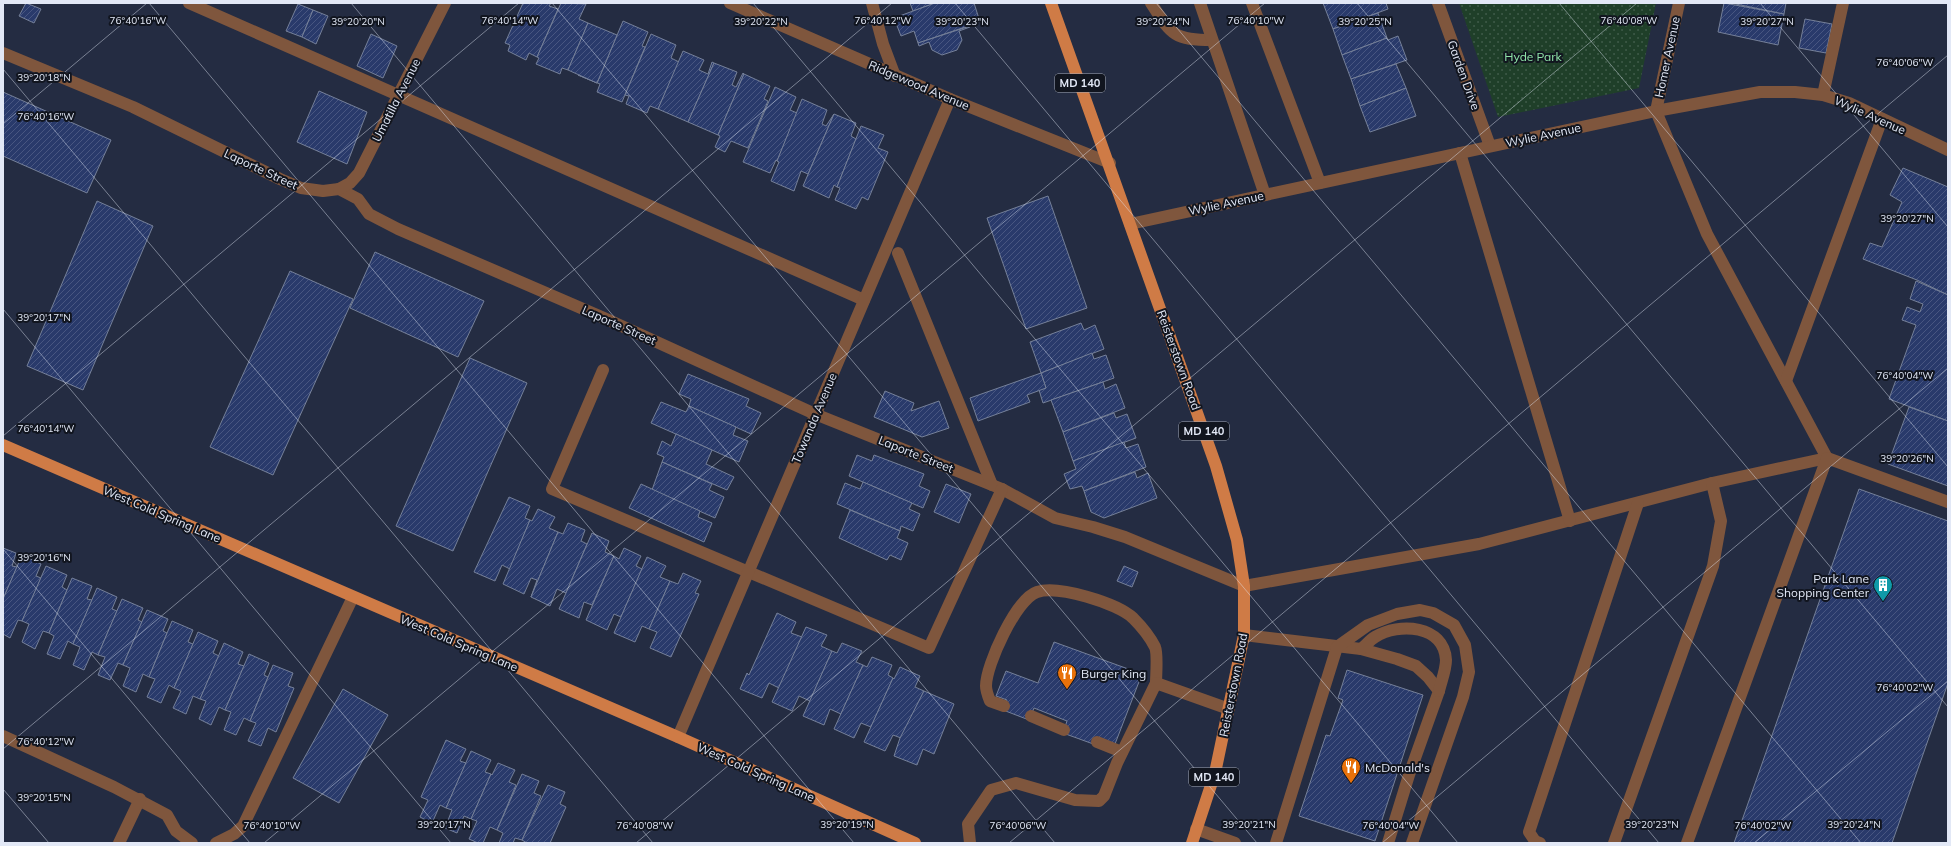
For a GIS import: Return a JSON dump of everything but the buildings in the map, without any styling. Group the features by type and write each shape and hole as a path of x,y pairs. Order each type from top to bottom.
{"main road":[{"name":"Reisterstown Road","path":"1051,3 1110,163 1130,224 1216,466 1237,540 1244,586 1244,636 1215,773 1192,843"},
{"name":"West Cold Spring Lane","path":"3,445 678,737 915,843"}],"street":[{"path":"189,3 864,300"},
{"name":"Umatilla Avenue","path":"339,189 350,183 359,173 445,3"},
{"name":"Ridgewood Avenue","path":"730,3 895,76 1110,163"},
{"path":"872,3 883,44 895,76"},
{"path":"1151,3 1168,30 1187,40 1212,40"},
{"path":"1200,3 1265,195"},
{"path":"1252,3 1320,183"},
{"name":"Garden Drive","path":"1438,3 1490,146"},
{"name":"Homer Avenue","path":"1656,111 1679,3"},
{"path":"1823,95 1843,3"},
{"name":"Laporte Street","path":"3,53 134,107 301,188 323,191 339,189 358,199 369,214 398,229 604,318 815,414 997,487 1055,518 1093,527 1124,537 1244,586"},
{"name":"Wylie Avenue","path":"1130,224 1460,152 1656,111 1760,92 1795,92 1823,95 1849,103 1948,150"},
{"name":"Towanda Avenue","path":"678,737 950,99"},
{"path":"1656,111 1707,234 1827,458 1687,843"},
{"path":"1786,382 1882,119"},
{"path":"1460,152 1570,521"},
{"path":"603,370 552,489 929,648 997,487 898,253"},
{"path":"1244,586 1479,544 1712,483 1827,458 1948,502"},
{"path":"1614,843 1713,566 1721,521 1712,483"},
{"path":"1540,843 1535,841 1528,832 1638,503"},
{"path":"970,843 968,824 991,790 1016,783 1075,800 1099,801 1104,796 1122,752 1156,683 1156,648 1132,617 1104,602 1057,590 1037,592 1022,604 1010,620 988,671 986,686 990,701 1004,706"},
{"path":"216,843 234,834 243,826 352,597"},
{"path":"1276,843 1338,647 1368,625 1397,614 1420,610 1433,613 1454,625 1466,645 1469,672 1463,697 1412,843"},
{"path":"1361,650 1375,637 1397,629 1412,627 1426,631 1440,642 1446,660 1439,691 1409,775 1388,843"},
{"path":"1244,636 1361,650 1397,659 1416,666 1428,677 1439,691"},
{"path":"1156,683 1229,709"},
{"path":"1031,716 1064,730"},
{"path":"3,736 140,799 167,815 176,831 192,843"},
{"path":"1097,742 1122,752"},
{"path":"119,843 140,799"},
{"path":"1196,829 1235,843"}],"green space":[{"name":"Hyde Park","path":"1459,3 1656,3 1639,88 1498,117"}],"place":[{"name":"Park Lane Shopping Center","path":"1883,602"},
{"name":"Burger King","path":"1067,690"},
{"name":"McDonald's","path":"1351,784"}]}
